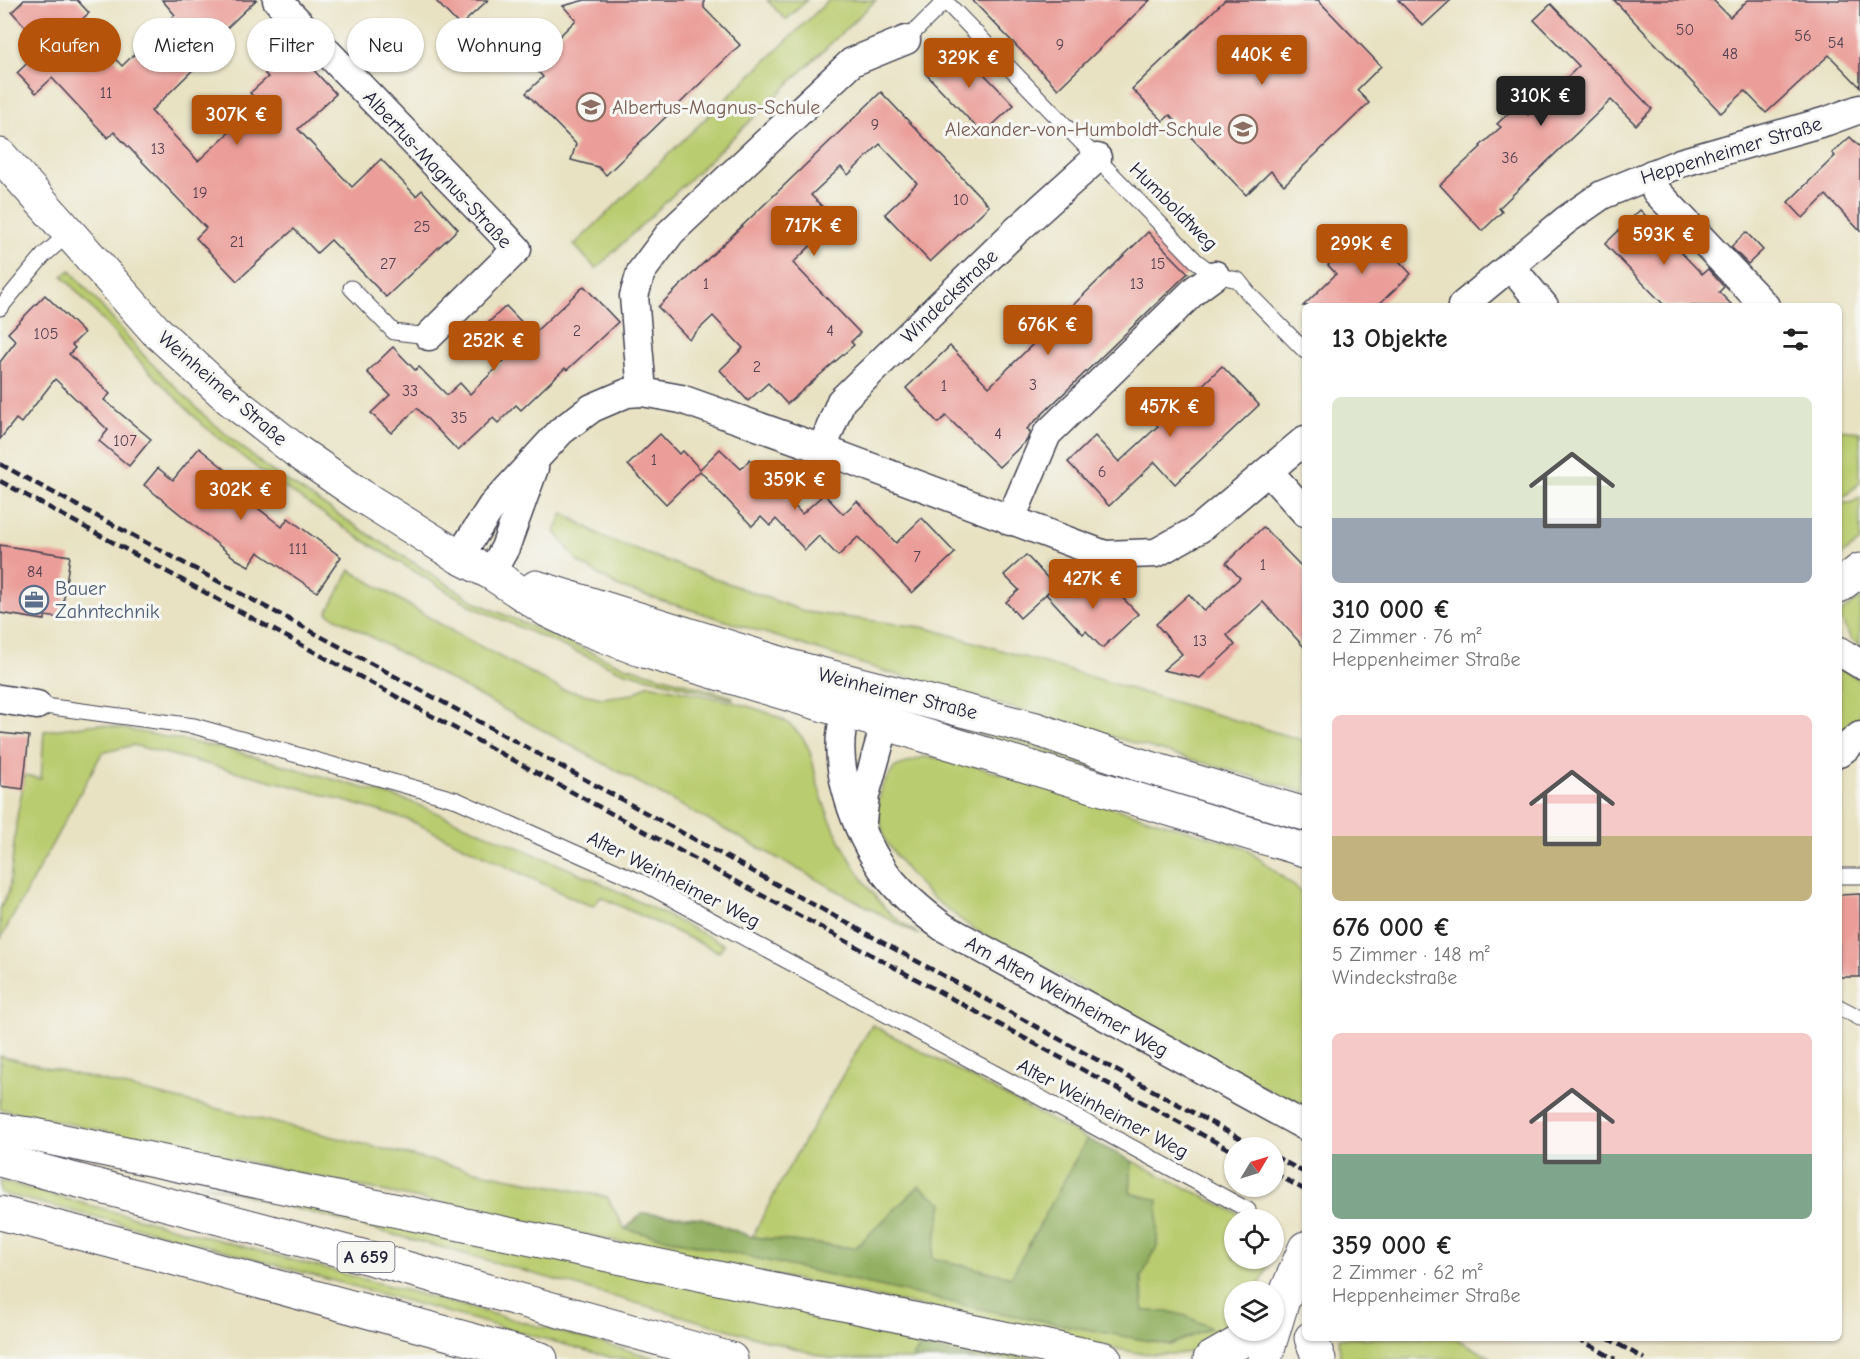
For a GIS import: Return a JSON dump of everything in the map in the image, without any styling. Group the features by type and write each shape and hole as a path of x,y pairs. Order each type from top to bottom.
{"main road":[{"name":"Weinheimer Straße","path":"0,155 155,330 230,399 295,450 360,495 491,573 548,611 641,650 1302,849"},
{"path":"1842,584 1860,570"},
{"name":"Weinheimer Straße","path":"491,573 793,667 1036,729 1137,764 1302,813"},
{"name":"Weinheimer Straße","path":"1273,840 1302,862"},
{"path":"0,1131 52,1138 1105,1359"},
{"name":"A 659","path":"0,1160 377,1260 730,1359"},
{"path":"0,1213 122,1244 541,1359"},
{"path":"1284,1292 1302,1255"},
{"path":"1210,1359 1240,1341"},
{"path":"1265,1359 1269,1341"},
{"path":"1303,1359 1309,1341"},
{"path":"1311,1341 1319,1359"}],"street":[{"name":"Albertus-Magnus-Straße","path":"277,0 517,249 429,336"},
{"path":"642,392 634,296 641,272 671,232 852,62 906,40"},
{"name":"Heppenheimer Straße","path":"1466,303 1566,220 1602,195 1698,157 1827,121 1860,109"},
{"name":"Windeckstraße","path":"822,449 842,401 1016,231 1097,158"},
{"path":"1652,174 1656,191 1762,303"},
{"path":"1510,266 1541,303"},
{"path":"1010,520 1047,434 1196,289 1215,275"},
{"path":"459,556 492,506 561,431 592,408 627,393 642,392 681,399 1105,555 1156,553 1199,529 1302,443"},
{"path":"491,573 505,548 540,452"},
{"path":"1268,471 1302,509"},
{"path":"1842,653 1860,664"},
{"path":"846,712 857,700 877,687 883,704 885,724 865,795 861,830"},
{"path":"0,699 37,705"},
{"name":"Am Alten Weinheimer Weg","path":"846,712 841,742 841,761 848,795 861,830 885,872 918,909 943,927 1302,1124"},
{"path":"1842,751 1860,736"}],"lane":[{"path":"906,40 944,1"},
{"name":"Humboldtweg","path":"944,1 1196,261 1215,275 1238,279 1250,295 1302,348"},
{"path":"0,308 43,256 68,234"},
{"path":"351,288 394,332 429,336"},
{"name":"Alter Weinheimer Weg","path":"37,705 194,726 457,800 643,883 1246,1209"},
{"path":"1842,876 1860,876"},
{"path":"1842,1009 1860,1018"}],"green space":[{"path":"767,0 807,0 786,20"},
{"path":"829,0 876,0 596,269 574,245"},
{"path":"70,270 146,358 209,420 267,468 362,530 477,603 618,664 733,697 732,699 618,670 475,608 358,537 263,473 204,426 140,362 63,276"},
{"path":"1842,430 1860,432 1860,483 1842,498"},
{"path":"1860,497 1860,542 1842,555 1842,504 1853,502"},
{"path":"563,513 607,539 806,612 927,628 1302,740 1302,791 891,673 619,587 578,562 555,532"},
{"path":"350,570 457,634 561,689 602,698 633,694 649,684 761,710 789,724 804,739 808,747 827,811 857,870 884,907 919,935 327,613"},
{"path":"1860,598 1860,646 1851,639 1842,621 1842,612"},
{"path":"1842,667 1860,681 1860,716 1842,732"},
{"path":"927,712 1297,827 925,719"},
{"path":"99,724 227,749 409,801 593,879 724,944 719,952 601,897 593,906 581,902 409,820 300,788 133,745 102,753 0,940 0,909 9,891 17,816 25,775 41,779 44,731"},
{"path":"923,757 951,759 1244,847 1299,890 1302,893 1302,1108 972,928 929,895 907,871 885,840 877,810 882,786 895,767"},
{"path":"872,1025 1087,1139 1012,1277 931,1258 943,1203 919,1186 855,1248 752,1237 786,1172"},
{"path":"0,1056 470,1170 607,1197 625,1229 840,1277 1170,1345 1210,1328 1171,1312 1143,1311 1142,1276 1157,1246 1157,1200 1130,1193 1132,1161 1229,1209 1224,1209 1224,1269 1267,1269 1261,1281 1224,1281 1224,1327 1211,1337 1216,1344 1177,1354 1137,1353 0,1109"},
{"path":"1087,1139 1132,1161 1130,1193 1158,1200 1157,1246 1141,1278 1143,1311 1171,1312 1186,1316 1211,1328 1170,1345 995,1312 625,1229 643,1213 702,1218 752,1237 855,1248 919,1186 943,1203 932,1258 1011,1277"},
{"path":"0,1181 660,1359 617,1359 171,1236 0,1193"},
{"path":"199,1183 1039,1359 976,1359 920,1347 914,1359 832,1359 451,1250"},
{"path":"1339,1341 1460,1341 1494,1359 1340,1359"},
{"path":"920,1347 976,1359 914,1359"}],"building":[{"path":"24,0 77,0 89,13 83,18 18,19 12,12"},
{"path":"162,0 256,0 235,20 235,18 172,18 175,15"},
{"path":"435,0 488,0 469,18 452,18"},
{"path":"585,0 704,0 704,8 740,45 606,175 598,167 571,160 576,144 526,93 543,77 538,72 563,72 563,33 576,20 563,6"},
{"path":"972,0 1150,0 1058,89"},
{"path":"1225,0 1318,0 1381,66 1357,90 1369,103 1284,185 1271,171 1246,195 1170,115 1163,121 1132,89"},
{"path":"1398,0 1451,0 1423,26"},
{"path":"1614,0 1713,0 1730,17 1748,0 1860,0 1860,87 1829,55 1766,113 1745,91 1721,113"},
{"path":"1551,4 1652,109 1636,125 1611,100 1499,208 1502,212 1482,231 1440,185 1501,127 1497,124 1518,104 1528,115 1579,66 1534,20"},
{"path":"955,44 1014,105 983,134 925,73"},
{"path":"133,55 133,72 191,72 151,111 198,161 260,104 250,93 268,77 265,74 267,72 315,72 336,94 298,129 352,187 381,159 416,196 422,190 458,229 386,297 331,240 317,253 294,229 237,281 196,238 206,228 114,132 108,138 52,78 36,93 17,73 121,72 121,65"},
{"path":"881,92 989,206 930,262 885,214 917,183 880,144 848,175 841,167 811,195 836,221 793,263 860,333 851,342 854,345 787,404 768,383 748,401 720,370 743,348 713,316 689,339 658,307"},
{"path":"1850,137 1860,147 1860,231 1826,195 1803,218 1788,202 1835,156 1832,153"},
{"path":"1640,210 1702,274 1708,269 1724,287 1719,292 1730,303 1662,303 1605,244"},
{"path":"1368,227 1411,274 1380,303 1306,303 1336,274 1328,265"},
{"path":"1148,232 1188,273 1027,429 1030,431 1027,440 999,467 946,416 938,423 906,388 950,346 989,387"},
{"path":"1746,232 1763,250 1748,264 1731,247"},
{"path":"584,286 618,322 521,410 516,405 498,423 493,418 458,451 417,408 391,433 371,413 390,395 367,372 393,347 415,370 419,367 447,395 460,383 470,394 513,352 487,324 506,306 533,334"},
{"path":"45,295 84,333 72,345 75,348 69,354 110,394 104,400 151,439 129,466 99,441 108,430 55,379 21,423 16,419 0,439 0,362 16,341 8,333"},
{"path":"1222,366 1259,405 1175,484 1155,462 1109,506 1068,462 1095,436 1119,462 1158,426 1151,418 1172,398 1180,407"},
{"path":"660,434 679,454 683,451 700,469 720,449 741,469 750,459 802,514 824,494 843,514 857,501 896,543 922,518 955,553 912,593 858,537 838,556 819,536 805,550 776,519 770,526 761,517 752,526 700,471 666,504 628,465"},
{"path":"199,448 247,487 240,494 282,527 288,518 341,557 317,592 258,552 249,566 236,559 144,485 158,468 173,480"},
{"path":"1263,527 1302,567 1302,645 1263,602 1227,635 1235,645 1200,678 1163,670 1182,654 1156,624 1189,594 1204,611 1240,578 1226,563"},
{"path":"0,545 70,556 61,618 45,616 45,620 0,613"},
{"path":"1026,555 1055,586 1020,618 1006,602 1019,590 1004,575"},
{"path":"1064,577 1072,587 1077,582 1084,590 1094,581 1106,594 1113,588 1138,614 1102,648 1086,631 1083,634 1046,594"},
{"path":"0,733 29,736 23,789 0,786"},
{"path":"1860,894 1860,977 1842,977 1842,895"}],"railway":[{"path":"0,464 491,728 1238,1137"},
{"path":"0,481 1224,1147"},
{"path":"1284,1161 1302,1171"},
{"path":"1284,1178 1302,1188"},
{"path":"1582,1341 1615,1359"},
{"path":"1612,1341 1645,1359"}],"place":[{"name":"Albertus-Magnus-Schule","path":"591,107"},
{"name":"Alexander-von-Humboldt-Schule","path":"1243,129"},
{"name":"Bauer Zahntechnik","path":"34,600"}]}
